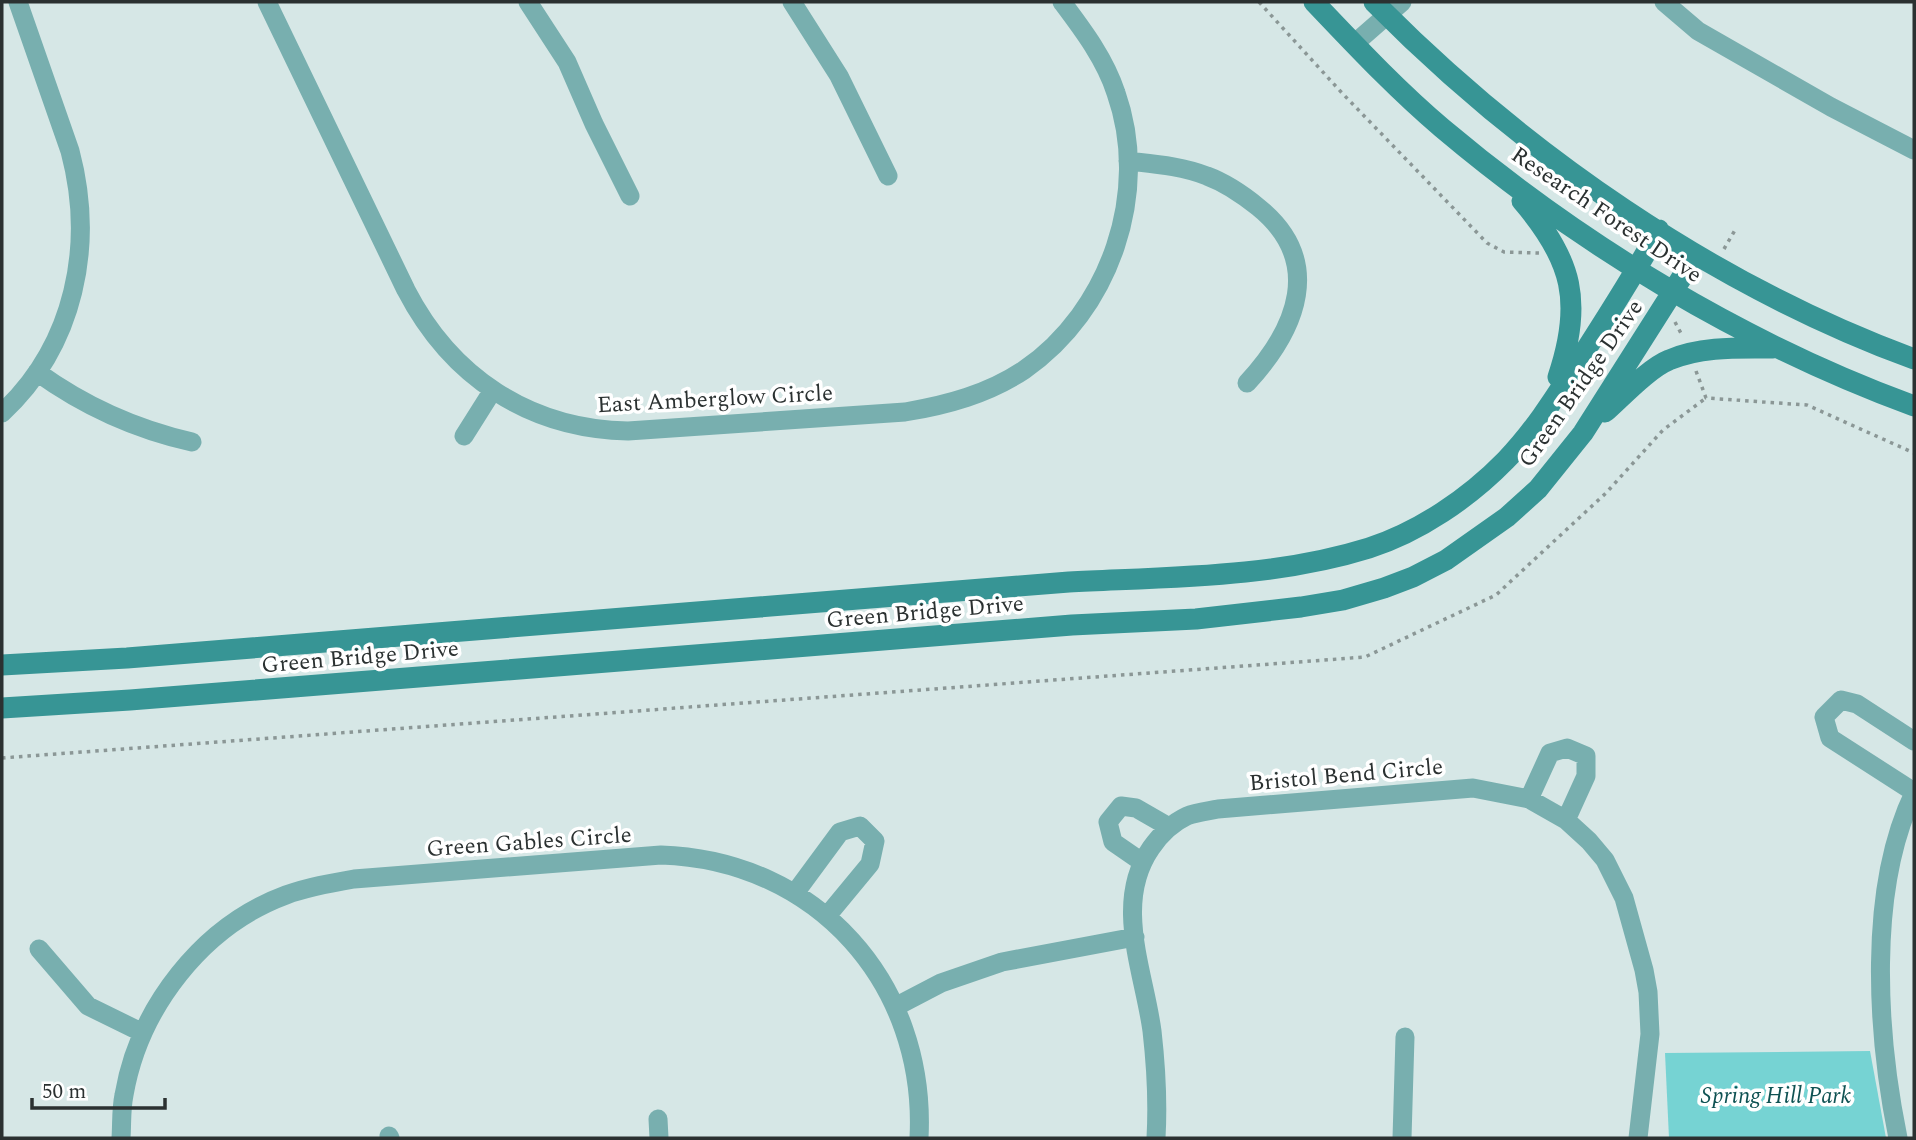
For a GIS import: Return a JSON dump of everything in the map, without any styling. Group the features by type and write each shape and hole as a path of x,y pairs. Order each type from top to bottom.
{"main road":[{"name":"Research Forest Drive","path":"1314,2 1441,127 1555,214 1711,314 1779,348 1914,406"},
{"name":"Research Forest Drive","path":"1387,6 1430,58 1521,135 1568,170 1696,255 1798,309 1914,359"},
{"path":"1493,168 1546,229 1563,263 1572,302 1569,344 1548,408"},
{"name":"Green Bridge Drive","path":"2,665 127,658 1069,583 1193,576 1333,558 1370,547 1424,523 1479,484 1507,459 1548,408 1659,230"},
{"name":"Green Bridge Drive","path":"2,708 1058,626 1196,618 1343,600 1413,577 1446,560 1507,517 1538,489 1583,433 1696,255"},
{"path":"1583,433 1637,383 1668,360 1705,351 1779,348"}],"street":[{"path":"2,413 37,372 60,331 73,291 80,252 81,204 70,151 18,2"},
{"name":"East Amberglow Circle","path":"267,2 418,313 454,359 493,390 535,413 559,422 598,430 628,431 905,412 954,402 978,394 1022,371 1062,338 1093,297 1114,251 1126,203 1128,161 1127,138 1116,93 1093,44 1062,2"},
{"path":"528,2 567,62 594,124 630,195"},
{"path":"792,2 839,76 888,176"},
{"path":"1664,2 1698,31 1831,107 1914,150"},
{"path":"1354,44 1387,6"},
{"path":"1128,161 1177,167 1207,176 1237,190 1268,215 1286,237 1295,256 1297,281 1294,310 1284,335 1247,383"},
{"path":"37,372 88,405 116,419 192,442"},
{"path":"464,436 493,390"},
{"path":"1898,1138 1884,1053 1881,953 1892,853 1914,792 1830,738 1824,717 1841,700 1857,704 1914,741"},
{"path":"1529,799 1550,753 1567,748 1586,757 1586,776 1566,820"},
{"name":"Bristol Bend Circle","path":"1156,1138 1156,1076 1152,1030 1131,915 1132,895 1142,862 1158,838 1169,827 1187,816 1218,809 1483,789 1529,799 1566,820 1590,841 1610,869 1625,898 1648,992 1650,1034 1638,1138"},
{"path":"1142,862 1113,842 1108,822 1121,806 1136,808 1169,827"},
{"path":"795,893 840,832 860,826 875,841 870,864 827,916"},
{"name":"Green Gables Circle","path":"121,1138 123,1098 135,1055 153,1014 178,976 207,944 261,906 309,887 354,878 661,855 710,860 746,870 795,893 827,916 862,950 878,974 905,1029 916,1069 919,1138"},
{"path":"895,1007 941,983 1002,962 1135,937"},
{"path":"39,949 88,1006 144,1033"},
{"path":"1402,1138 1405,1037"}],"path":[{"path":"2,758 1365,657 1496,595 1606,493 1663,430 1706,398"}],"green space":[{"name":"Spring Hill Park","path":"1870,1051 1886,1138 1669,1138 1665,1053"}]}
